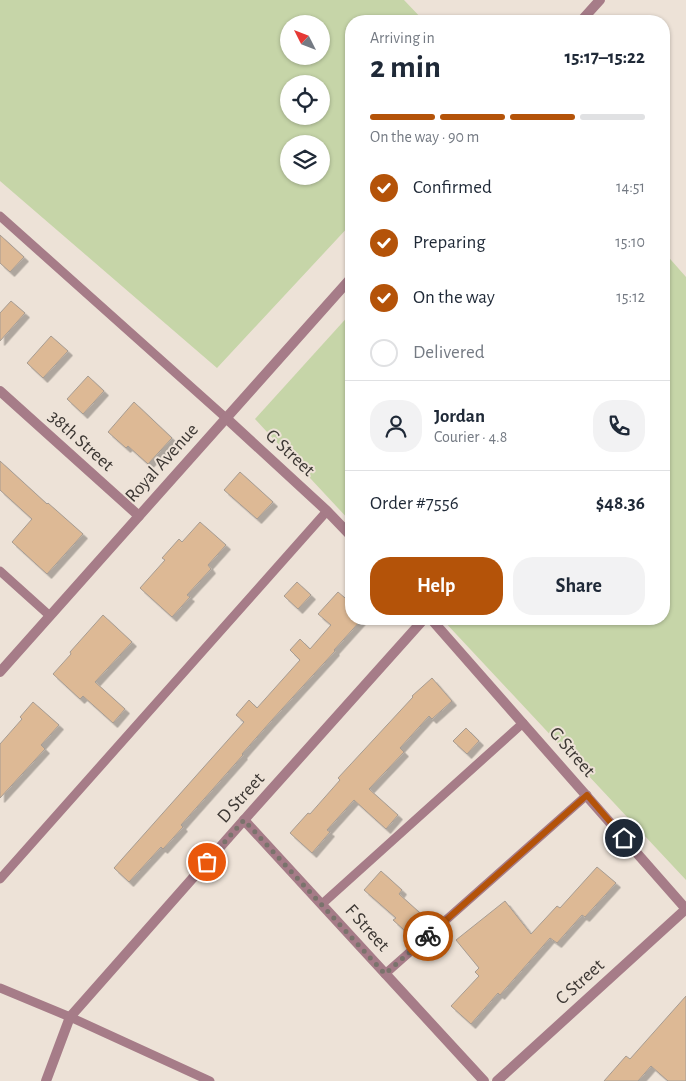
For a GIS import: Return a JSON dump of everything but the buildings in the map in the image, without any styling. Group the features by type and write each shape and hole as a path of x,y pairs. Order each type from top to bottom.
{"street":[{"path":"586,15 600,0"},
{"name":"Royal Avenue","path":"0,672 345,285"},
{"name":"38th Street","path":"0,391 139,516"},
{"name":"G Street","path":"226,418 327,510 345,530"},
{"name":"D Street","path":"46,1081 70,1017 419,625"},
{"name":"G Street","path":"436,625 686,909"},
{"name":"F Street","path":"244,820 484,1081"},
{"name":"C Street","path":"497,1081 686,909"}],"lane":[{"path":"0,216 226,418"},
{"path":"0,879 327,510"},
{"path":"0,571 50,616"},
{"path":"322,904 523,723"},
{"path":"385,974 587,795"},
{"path":"0,988 70,1017 210,1081"}],"green space":[{"path":"0,0 404,0 418,15 345,15 345,230 217,368 0,181"},
{"path":"670,259 686,277 686,880 448,625 670,625"},
{"path":"345,320 345,516 255,419"}],"way so far":[{"path":"207,862 244,820 385,974 428,936"}],"route":[{"path":"428,936 587,795 624,838"}]}
